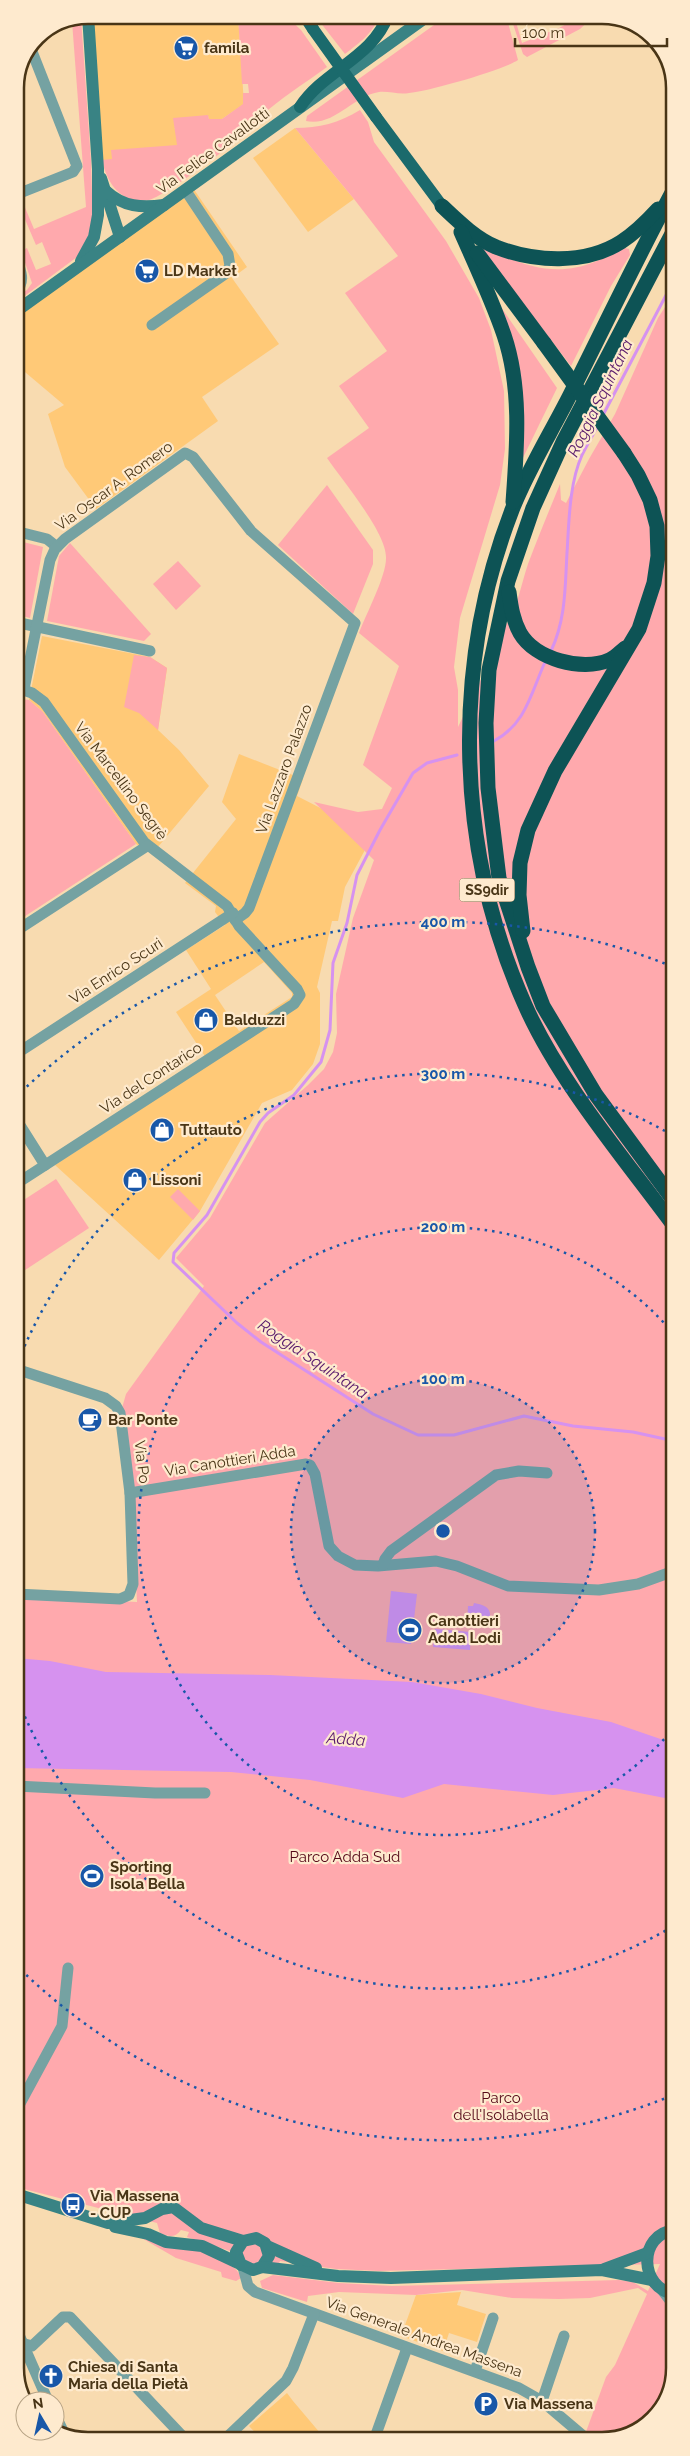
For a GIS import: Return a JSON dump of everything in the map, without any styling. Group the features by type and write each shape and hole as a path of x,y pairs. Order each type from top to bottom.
{"highway":[{"path":"442,206 463,227 495,247 532,257 563,259 593,255 621,243 641,227 666,199"},
{"name":"SS9dir","path":"666,204 513,509 490,579 478,626 472,675 469,728 476,838 488,896 503,948 525,1006 556,1061 586,1106 666,1215"},
{"path":"442,206 624,453 638,475 650,500 657,526 658,556 648,605 639,629 555,771 528,830 520,863 519,895 528,967 543,1006 596,1095 666,1190"},
{"path":"461,232 504,336 513,374 516,420 513,509"},
{"name":"SS9dir","path":"528,967 499,878 488,788 486,723 488,670 508,581 533,508 563,442 666,245"},
{"path":"508,581 512,613 521,634 536,651 557,661 584,664 609,660 629,646"}],"main road":[{"path":"310,24 376,118 442,206"},
{"path":"300,107 316,86 372,44 385,24"}],"street":[{"path":"74,269 88,251 94,238 98,215 98,169 89,24"},
{"name":"Via Felice Cavallotti","path":"24,305 167,205 416,24"},
{"path":"24,191 76,170 76,162 33,55"},
{"path":"98,169 120,237"},
{"path":"106,191 118,200 135,206 167,205"},
{"path":"152,325 225,274 230,266 228,254 186,191"},
{"path":"98,215 108,228 120,237"},
{"name":"Via Oscar A. Romero","path":"24,673 50,560 57,547 182,454 190,454 252,531 355,623"},
{"path":"24,533 47,539 57,547"},
{"name":"Via Lazzaro Palazzo","path":"234,916 246,914 249,908 355,623"},
{"path":"24,624 150,651"},
{"name":"Via Marcellino Segrè","path":"24,690 44,702 53,713 147,846 223,902 297,989 300,995"},
{"path":"24,926 147,846"},
{"name":"Via Enrico Scuri","path":"24,1049 234,916"},
{"name":"Via del Contarico","path":"24,1179 294,1004 300,995"},
{"path":"24,1132 45,1165"},
{"name":"Via Po","path":"24,1372 105,1398 116,1406 120,1413 130,1493 132,1563 132,1588 125,1597 116,1599 24,1594"},
{"name":"Via Canottieri Adda","path":"130,1493 306,1464 310,1465 315,1474 327,1540 332,1552 355,1565 383,1565"},
{"path":"547,1473 519,1471 496,1476 391,1551 383,1565 436,1561 458,1566 508,1586 599,1590 638,1584 666,1574"},
{"path":"24,1786 155,1793 205,1793"},
{"path":"24,2094 34,2073 62,2026 68,1968"},
{"path":"24,2193 35,2199"},
{"path":"24,2196 159,2239 202,2246 249,2270 261,2268 338,2276 416,2278 602,2270 652,2280"},
{"path":"108,2223 130,2222 156,2214 162,2209 170,2207 180,2210 201,2228 242,2241 256,2238 267,2246 297,2261 338,2276"},
{"path":"156,2214 152,2227 159,2239"},
{"path":"173,2242 180,2239 186,2230 185,2216"},
{"path":"666,2233 660,2235 652,2243 647,2253 648,2272 652,2280 666,2295"},
{"path":"242,2241 236,2252 248,2286 255,2292"},
{"path":"255,2292 253,2278 268,2259 267,2246"},
{"path":"602,2270 647,2253"},
{"path":"662,2290 666,2291"},
{"name":"Via Generale Andrea Massena","path":"255,2292 519,2388 542,2401 580,2432"},
{"path":"232,2432 286,2381 314,2314"},
{"path":"25,2344 32,2346 63,2317 67,2316 177,2432"},
{"path":"476,2371 493,2318"},
{"path":"542,2401 564,2336"},
{"path":"25,2344 43,2391"},
{"path":"377,2432 407,2348"}],"shaded area":[{"path":"93,24 239,24 244,104 222,119 209,119 208,116 174,129 177,129 179,163 101,168"},
{"path":"295,128 354,199 308,232 253,158"},
{"path":"193,188 247,267 232,278 279,344 202,397 218,421 96,509 65,467 48,414 64,405 24,371 24,307"},
{"path":"42,636 150,657 167,668 158,730 179,750 209,786 152,854 136,844 43,712 29,700"},
{"path":"239,754 303,779 297,796 373,835 345,887 338,921 332,921 317,987 320,993 320,1044 313,1064 292,1090 262,1103 200,1211 159,1260 55,1165 210,1064 176,1012 211,989 186,950 225,925 215,912 216,906 185,883 236,819 222,802","holes":["264,962 292,993 292,997 239,1031 215,995"]},
{"path":"461,2292 457,2305 486,2314 477,2342 449,2333 443,2351 401,2336 416,2295"},
{"path":"287,2393 319,2432 255,2432 249,2426"}],"green space":[{"path":"239,24 295,24 301,30 327,67 275,104 233,143 195,172 157,197 139,201 131,199 123,196 112,184 104,169 102,160 112,159 111,150 177,145 173,118 208,115 209,119 222,119 243,104 243,93 249,93 248,84 242,84"},
{"path":"322,24 376,24 361,42 345,54"},
{"path":"435,24 508,24 518,60 510,64 465,80 419,91 405,93 379,92 361,99 326,120 306,121 307,116"},
{"path":"513,24 517,24 522,43 566,24 585,24 580,29 527,57 523,54"},
{"path":"81,25 91,161 93,227 77,257 24,296 24,292 32,283 24,260 24,250 27,248 36,270 51,264 42,242 36,245 24,217 24,205 34,229 86,207 72,26"},
{"name":"Parco Adda Sud","path":"360,110 368,122 374,142 446,241 479,298 491,330 504,391 505,449 500,485 460,618 454,667 458,690 458,727 517,602 528,564 560,484 561,500 566,503 615,414 658,318 666,306 666,2368 663,2389 653,2407 638,2421 615,2431 586,2432 606,2377 615,2365 647,2294 638,2288 590,2298 559,2299 512,2298 462,2290 416,2295 339,2292 308,2296 307,2302 262,2288 260,2281 273,2275 339,2283 392,2286 619,2280 633,2282 648,2291 660,2264 379,2271 336,2269 280,2261 278,2266 262,2261 252,2266 230,2251 187,2237 189,2232 181,2230 174,2236 166,2235 160,2233 157,2223 24,2189 24,1596 137,1602 132,1493 122,1408 126,1394 204,1286 176,1258 210,1218 265,1123 324,1069 333,1052 337,1033 336,994 353,918 374,860 314,802 358,812 382,809 392,788 363,765 399,666 359,633 383,574 386,557 384,546 371,520 327,458 369,428 339,386 387,351 345,293 398,256 295,128 329,124"},
{"path":"476,243 506,257 535,267 550,269 580,267 625,248 629,249 630,255 611,286 571,366"},
{"path":"494,297 557,388 519,466 522,425"},
{"path":"327,485 373,550 373,564 353,614 278,545"},
{"path":"24,542 43,547 30,618 24,616"},
{"path":"70,543 151,634 144,641 47,621 59,556"},
{"path":"178,561 201,586 176,610 153,584"},
{"path":"134,655 150,657 167,668 158,730 139,713 124,707"},
{"path":"24,699 29,700 43,712 136,844 24,917"},
{"path":"56,1179 89,1228 24,1271 24,1200"},
{"path":"178,1189 200,1211 193,1220 170,1197"},
{"path":"140,2237 181,2245 212,2255 226,2261 236,2269 241,2278 236,2281 222,2277 221,2272 176,2258"}],"water":[{"path":"391,1591 417,1594 411,1644 386,1642"},
{"path":"474,1603 483,1605 490,1612 488,1624 479,1626 467,1623 468,1606 473,1606"},
{"path":"435,1629 471,1632 470,1650 433,1647"},
{"name":"Adda","path":"24,1659 50,1661 106,1672 270,1675 412,1682 481,1694 537,1708 611,1722 666,1741 666,1798 614,1788 553,1795 444,1784 403,1798 310,1780 231,1772 24,1768"}],"waterway":[{"name":"Roggia Squintana","path":"602,417 666,295"},
{"name":"Roggia Squintana","path":"551,651 560,627 564,603 569,516 574,478 582,455 598,425"},
{"name":"Roggia Squintana","path":"494,741 505,734 521,717 545,662"},
{"name":"Roggia Squintana","path":"457,755 427,763 413,773 357,875 347,923 333,963 330,1030 321,1062 294,1095 268,1113 260,1122 207,1215 174,1253 173,1262 237,1323 261,1342 373,1414 418,1435 454,1435 524,1416 573,1426 633,1432 666,1439"}],"place":[{"name":"famila","path":"186,48"},
{"name":"LD Market","path":"147,271"},
{"name":"Balduzzi","path":"206,1020"},
{"name":"Tuttauto","path":"162,1130"},
{"name":"Lissoni","path":"135,1180"},
{"name":"Bar Ponte","path":"90,1420"},
{"name":"Canottieri Adda Lodi","path":"410,1630"},
{"name":"Sporting Isola Bella","path":"92,1876"},
{"name":"Via Massena - CUP","path":"73,2205"},
{"name":"Chiesa di Santa Maria della Pietà","path":"51,2376"},
{"name":"Via Massena","path":"486,2404"}],"park label":[{"name":"Parco dell'Isolabella","path":"501,2106"}]}
